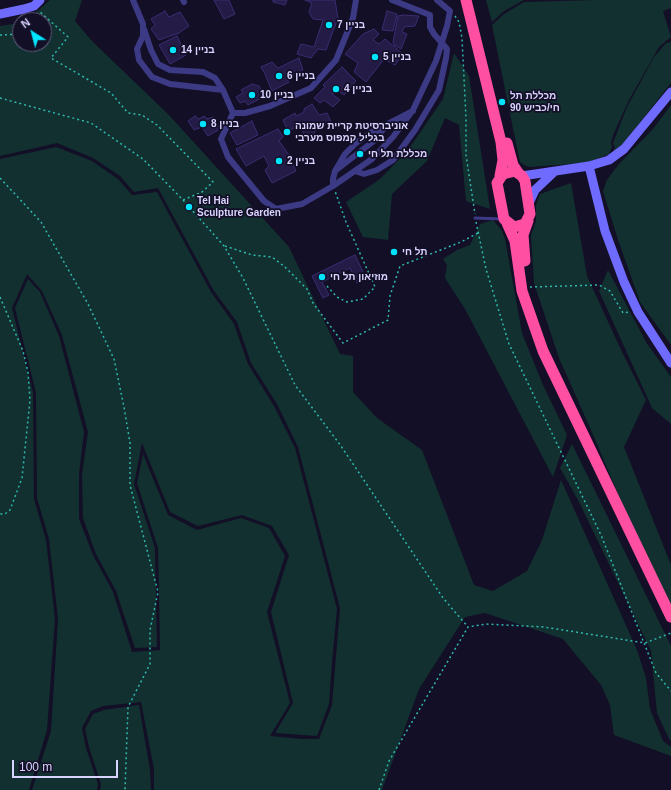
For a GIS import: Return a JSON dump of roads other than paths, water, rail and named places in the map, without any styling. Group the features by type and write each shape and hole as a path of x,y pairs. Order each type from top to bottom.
{"highway":[{"path":"466,0 500,142 503,160 498,180 498,187 506,221 515,241 522,291 543,351 671,617"},
{"path":"474,0 508,151 513,165 525,181 530,214 523,235 523,242 529,287 543,351"},
{"path":"500,176 509,171 521,175"},
{"path":"506,221 514,227 518,227 528,221"}],"street":[{"path":"133,0 143,24 151,50 158,64 170,70 203,72 215,78 223,90 233,113 221,139 228,157 264,201 276,209 302,204 333,186 372,159 393,137 413,110 436,60 450,11 437,0"},
{"path":"233,113 245,114 270,106 311,88 336,60 353,18 356,0"},
{"path":"355,171 364,174 377,170 392,160 415,130 439,90 447,49 430,27 430,16 392,0"},
{"path":"0,14 13,13 37,3"},
{"path":"143,24 142,36 136,49 138,60 152,77 170,84 223,90"},
{"path":"521,175 554,172 589,166 609,160 624,149 671,92"},
{"path":"333,186 335,171 345,154 356,143 372,132 386,126 413,110"},
{"path":"335,171 375,140 386,126"},
{"path":"589,166 613,256 638,312 671,363"},
{"path":"529,203 535,190 554,172"}],"lane":[{"path":"475,218 506,221"}],"place":[{"name":"בניין 7","path":"329,25"},
{"name":"בניין 14","path":"173,50"},
{"name":"בניין 5","path":"375,57"},
{"name":"בניין 6","path":"279,76"},
{"name":"בניין 4","path":"336,89"},
{"name":"בניין 10","path":"252,95"},
{"name":"מכללת תל חי/כביש 90","path":"502,102"},
{"name":"בניין 8","path":"203,124"},
{"name":"אוניברסיטת קריית שמונה בגליל קמפוס מערבי","path":"287,132"},
{"name":"מכללת תל חי","path":"360,154"},
{"name":"בניין 2","path":"279,161"},
{"name":"Tel Hai Sculpture Garden","path":"189,207"},
{"name":"תל חי","path":"394,252"},
{"name":"מוזיאון תל חי","path":"322,277"}]}
